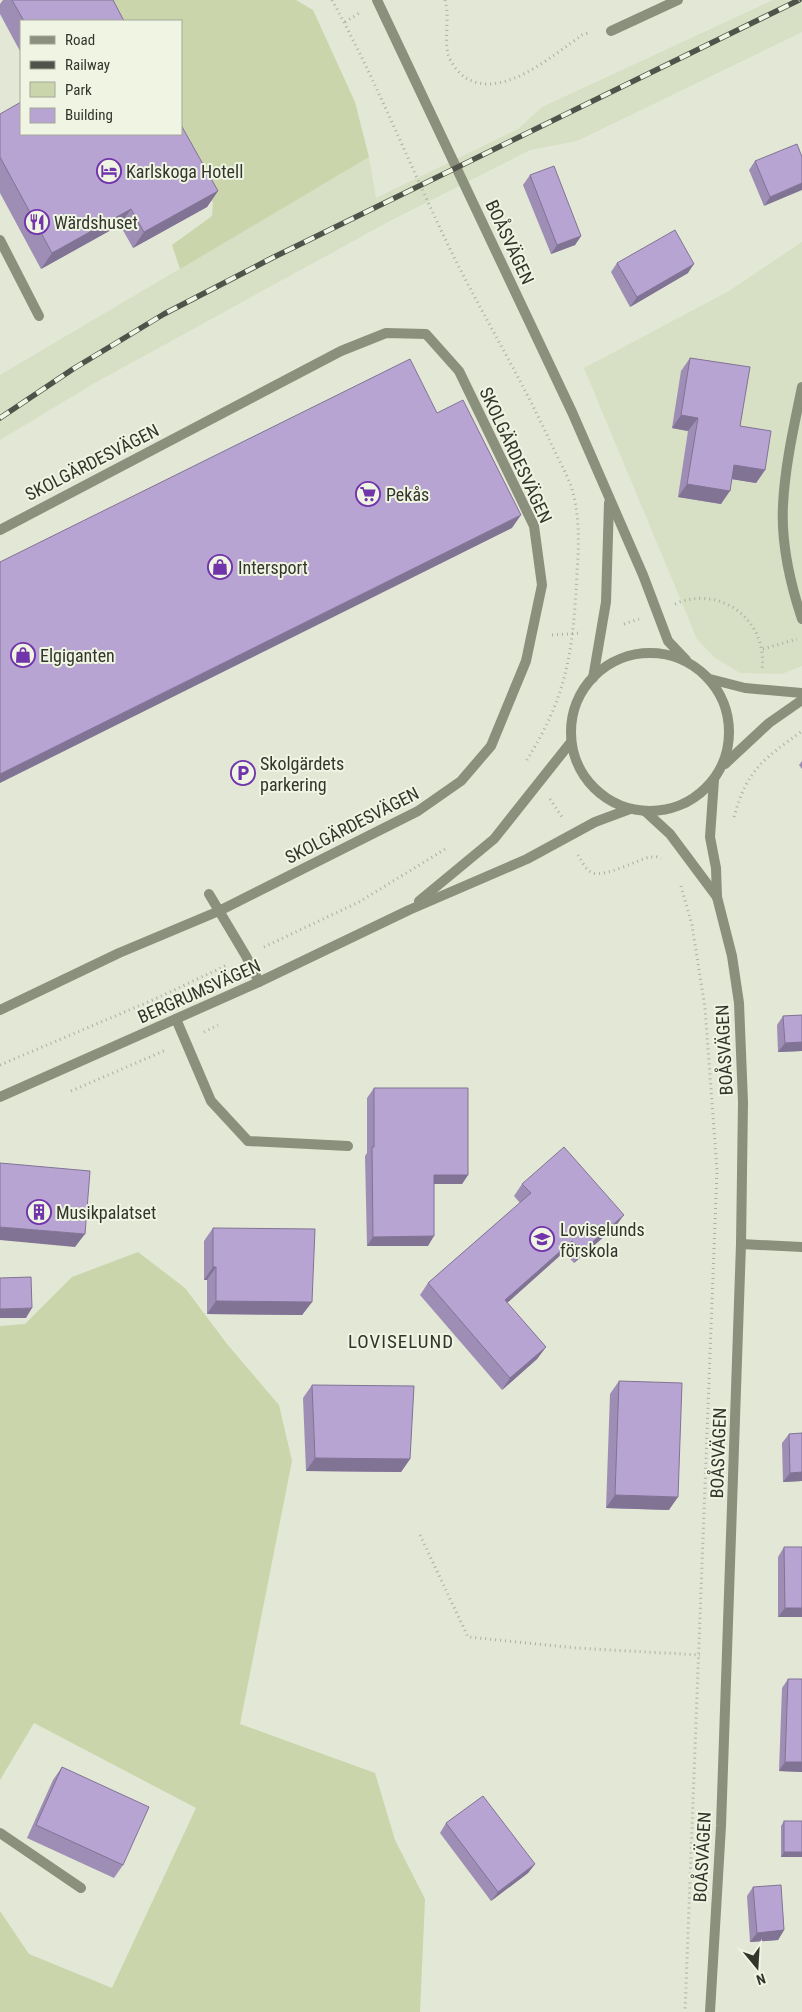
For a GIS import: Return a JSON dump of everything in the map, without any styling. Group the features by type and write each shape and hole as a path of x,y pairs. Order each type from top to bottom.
{"street":[{"name":"BOÅSVÄGEN","path":"377,0 572,412 643,575 668,641 686,660"},
{"path":"611,31 678,0"},
{"path":"0,240 39,316"},
{"name":"SKOLGÄRDESVÄGEN","path":"0,530 341,351 386,333 426,334 459,371 534,526 542,585 526,661 491,746 461,781 418,811 219,911 119,953 0,1010"},
{"path":"802,387 791,438 783,506 787,563 802,619"},
{"name":"BOÅSVÄGEN","path":"593,678 606,602 609,500"},
{"path":"656,652 686,660 710,679 726,706 730,721 728,752 722,766 714,780 703,792 682,805 664,810 645,811 630,809 615,803 590,785 575,757 571,742 574,711 579,696 593,678 611,662 631,655 656,652"},
{"path":"710,679 745,688 802,693"},
{"path":"722,766 769,723 802,700"},
{"name":"BERGRUMSVÄGEN","path":"409,910 494,839 571,742"},
{"name":"BOÅSVÄGEN","path":"710,2012 721,1826 741,1244 743,1102 739,1003 732,956 717,897 716,868 710,837 714,780"},
{"name":"BERGRUMSVÄGEN","path":"0,1096 259,982 409,910 527,859 595,822 630,809"},
{"name":"BOÅSVÄGEN","path":"645,811 670,834 717,897"},
{"path":"209,894 246,956 259,982"},
{"path":"176,1019 211,1101 248,1141 348,1146"},
{"path":"741,1244 802,1247"},
{"path":"0,1833 81,1888"}],"path":[{"path":"332,0 451,250 540,420 571,486 579,544 574,635 571,655 559,698 544,733 523,766"},
{"path":"445,0 448,55 460,75 477,85 488,86 522,76 582,36 597,30 611,31"},
{"path":"682,601 705,597 718,599 731,606 755,628 763,649 761,679"},
{"path":"601,630 656,613"},
{"path":"763,649 802,637"},
{"path":"732,824 740,794 757,766 802,731"},
{"path":"535,786 552,801 571,835"},
{"path":"0,1065 155,999 359,902 449,846"},
{"path":"578,854 584,866 593,873 604,874 649,857 657,856 665,862"},
{"path":"678,880 692,925 705,1008 717,1162 686,2012"},
{"path":"420,1534 468,1637 576,1648 700,1654"}],"shaded area":[{"path":"773,0 802,0 802,32 577,141 530,150 388,222 93,384 0,440 0,375 369,157 376,198 518,129 542,107"},
{"path":"802,242 802,666 782,674 740,673 714,657 697,639 584,368 729,291"}],"green space":[{"path":"101,0 296,0 313,10 355,102 369,157 180,269 172,245 212,216 213,203 176,135 182,135 182,20 112,20"},
{"path":"138,1252 185,1288 227,1344 279,1405 292,1461 240,1724 375,1773 395,1840 425,1899 420,2012 0,2012 0,1911 29,1954 112,1988 196,1808 34,1723 0,1780 0,1326 25,1324 72,1277"}],"building":[{"path":"12,0 113,0 123,20 23,20"},
{"name":"Karlskoga Hotell","path":"20,103 20,135 182,135 182,127 218,191 144,232 131,209 52,253 0,157 0,114"},
{"path":"797,144 802,157 802,183 770,197 755,161"},
{"path":"554,166 581,236 557,245 530,175"},
{"path":"675,230 694,264 637,297 617,263"},
{"path":"690,358 750,367 740,426 771,431 765,470 734,465 730,491 687,484 698,418 681,415"},
{"path":"410,359 437,413 463,400 521,515 0,774 0,562"},
{"path":"802,1015 802,1042 785,1043 783,1016"},
{"path":"374,1088 468,1088 468,1175 434,1175 434,1236 373,1237 372,1147 374,1147"},
{"path":"564,1147 624,1215 582,1251 572,1241 505,1300 546,1347 510,1378 428,1283 531,1193 522,1184"},
{"name":"Musikpalatset","path":"0,1163 90,1171 85,1234 0,1227"},
{"path":"213,1228 315,1229 312,1302 216,1301 216,1267 213,1267"},
{"path":"31,1277 32,1308 0,1309 0,1278"},
{"path":"619,1381 682,1383 678,1497 615,1495"},
{"path":"312,1385 414,1386 410,1459 315,1458"},
{"path":"802,1433 802,1472 790,1473 789,1434"},
{"path":"784,1547 802,1547 802,1608 785,1608"},
{"path":"788,1679 802,1679 802,1762 785,1762"},
{"path":"62,1767 149,1807 123,1865 36,1825"},
{"path":"483,1796 535,1864 498,1892 446,1823"},
{"path":"784,1821 802,1821 802,1852 784,1852"},
{"path":"781,1885 784,1930 757,1933 753,1887"}],"railway":[{"path":"0,418 73,369 164,314 272,258 799,0"}],"place":[{"name":"Karlskoga Hotell","path":"109,171"},
{"name":"Wärdshuset","path":"37,222"},
{"name":"Pekås","path":"368,494"},
{"name":"Intersport","path":"220,567"},
{"name":"Elgiganten","path":"23,655"},
{"name":"Skolgärdets parkering","path":"243,773"},
{"name":"Musikpalatset","path":"39,1212"},
{"name":"Loviselunds förskola","path":"542,1239"}],"district":[{"name":"LOVISELUND","path":"401,1341"}]}
